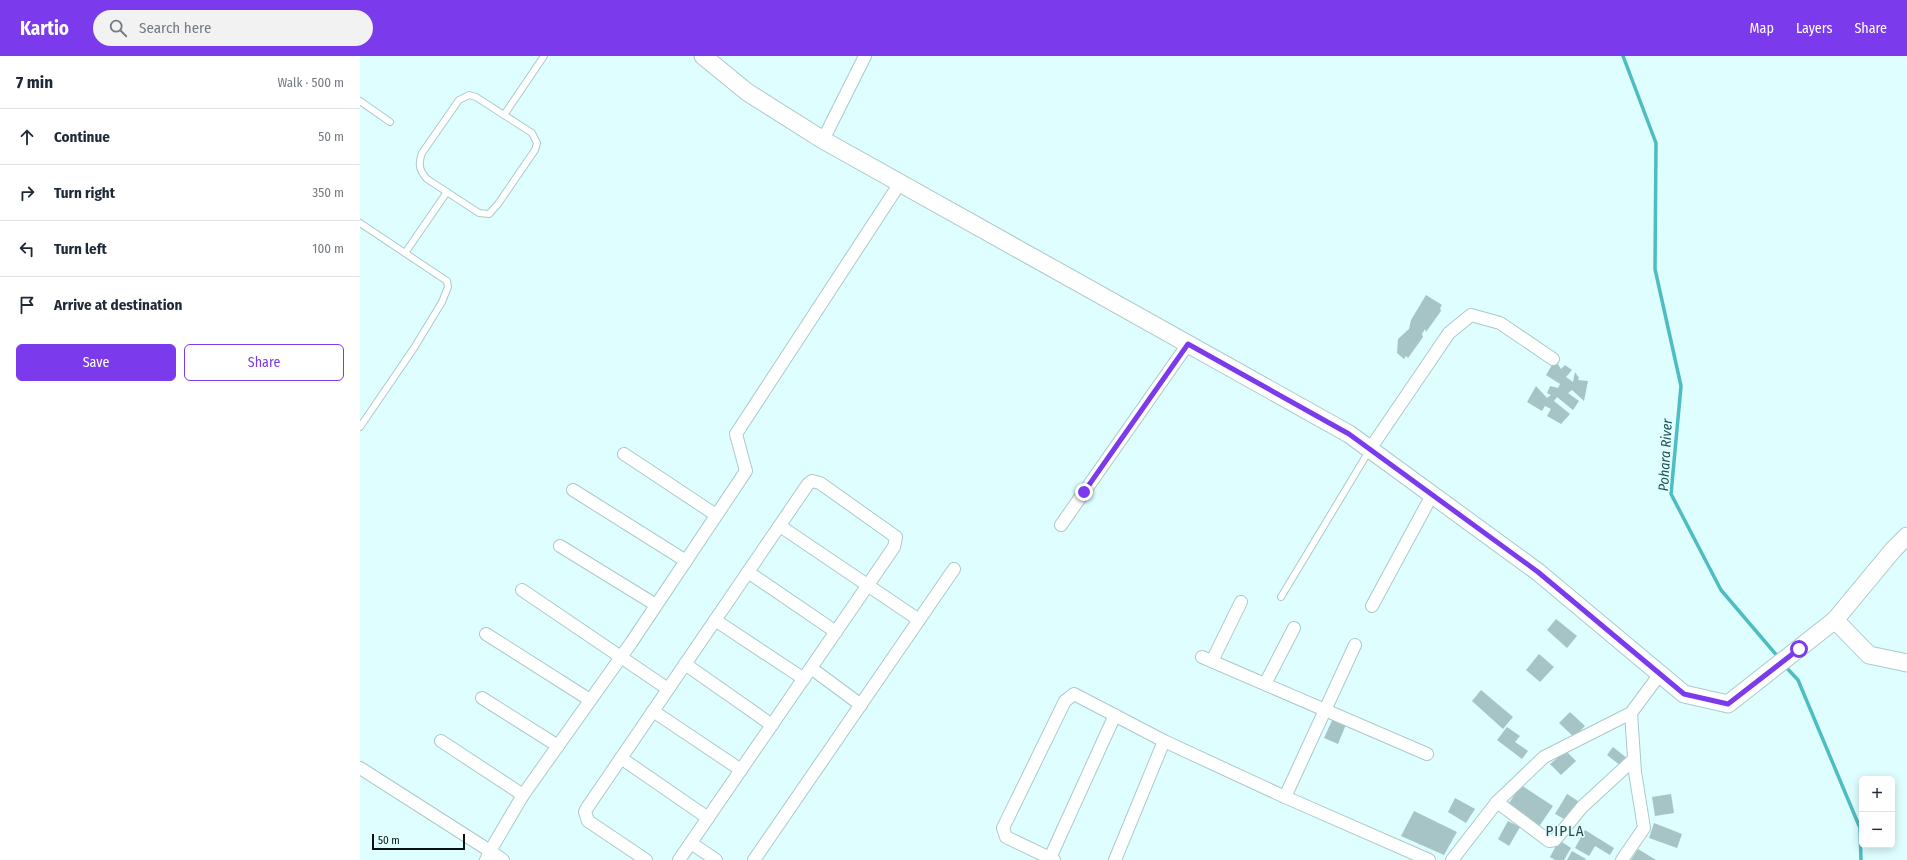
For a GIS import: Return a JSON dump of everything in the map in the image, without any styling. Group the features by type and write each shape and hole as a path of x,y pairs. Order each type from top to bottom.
{"street":[{"path":"703,56 747,92 823,140 1349,434 1538,572 1684,694 1728,704 1835,620 1893,550 1907,536"},
{"path":"823,140 865,56"},
{"path":"488,856 523,795 621,656 746,471 736,434 900,183"},
{"path":"1370,449 1449,333 1470,314 1500,323 1553,359"},
{"path":"1060,525 1188,344"},
{"path":"624,454 716,515"},
{"path":"646,860 588,821 586,817 587,808 808,484 812,482 820,483 896,537 894,547 679,860"},
{"path":"573,490 686,561"},
{"path":"1372,606 1432,495"},
{"path":"780,526 919,620"},
{"path":"560,546 656,605"},
{"path":"754,860 954,568"},
{"path":"748,572 836,632"},
{"path":"522,590 668,689"},
{"path":"1242,602 1207,659 1427,754"},
{"path":"715,620 804,679"},
{"path":"1835,620 1869,655 1907,663"},
{"path":"1264,684 1294,628"},
{"path":"486,634 590,700"},
{"path":"1285,797 1355,645"},
{"path":"685,664 772,725"},
{"path":"811,668 861,705"},
{"path":"1452,860 1497,802 1544,758 1631,713 1660,674"},
{"path":"1115,715 1052,859 1006,837 1003,828 1064,701 1074,694 1115,715 1164,741 1285,797 1430,860"},
{"path":"482,698 558,746"},
{"path":"653,711 741,770"},
{"path":"1622,860 1644,828 1634,759 1631,713"},
{"path":"441,741 523,795"},
{"path":"1115,860 1164,741"},
{"path":"621,758 708,818"},
{"path":"1497,802 1549,841 1554,840 1582,807 1634,759"},
{"path":"360,768 488,856 503,860"},
{"path":"691,843 716,860"}],"lane":[{"path":"504,115 544,56"},
{"path":"469,95 473,96 504,115 532,133 537,143 535,150 498,204 489,214 479,213 427,179 420,172 419,162 422,153 459,100 469,95"},
{"path":"360,101 390,122"},
{"path":"405,253 447,192"},
{"path":"360,223 446,281 448,288 442,302 418,341 360,427"},
{"path":"1281,597 1370,449"}],"building":[{"path":"1426,295 1442,305 1440,308 1441,311 1426,332 1425,329 1422,334 1423,337 1408,358 1406,356 1404,359 1397,353 1398,339 1409,329 1411,320"},
{"path":"1555,360 1561,369 1565,365 1572,370 1566,377 1573,382 1575,372 1579,378 1578,380 1588,381 1584,401 1572,390 1568,393 1579,401 1573,410 1557,397 1554,401 1570,414 1561,424 1547,416 1551,409 1545,406 1542,411 1527,402 1536,386 1547,398 1551,395 1547,393 1550,386 1558,388 1560,384 1546,375"},
{"path":"1556,619 1577,636 1567,648 1547,630"},
{"path":"1539,654 1554,667 1540,682 1526,670"},
{"path":"1481,690 1513,717 1503,729 1472,701"},
{"path":"1570,712 1585,726 1574,737 1559,723"},
{"path":"1334,716 1347,722 1338,744 1324,738"},
{"path":"1507,727 1520,736 1515,742 1528,751 1522,759 1497,740"},
{"path":"1613,747 1628,759 1621,766 1607,755"},
{"path":"1566,751 1576,761 1561,775 1550,764"},
{"path":"1521,785 1553,806 1538,828 1507,806"},
{"path":"1567,794 1581,803 1568,821 1555,814"},
{"path":"1671,794 1674,813 1655,816 1652,797"},
{"path":"1455,798 1475,809 1466,823 1448,812"},
{"path":"1414,811 1457,832 1444,855 1401,836"},
{"path":"1508,821 1520,827 1509,846 1498,839"},
{"path":"1654,823 1682,834 1677,848 1649,838"},
{"path":"1585,830 1614,848 1610,855 1595,846 1589,856 1575,848"},
{"path":"1559,840 1571,848 1564,860 1555,860 1550,857"},
{"path":"1638,849 1656,860 1631,860"},
{"path":"1572,851 1586,859 1567,860"}],"waterway":[{"name":"Pohara River","path":"1623,56 1656,143 1655,269 1681,386 1671,494 1721,590 1779,658"},
{"name":"Pohara River","path":"1784,665 1798,680 1860,828 1861,860"}],"district":[{"name":"PIPLA","path":"1565,831"}],"route":[{"path":"1084,492 1188,344 1349,434 1538,572 1684,694 1728,704 1799,649"}]}
